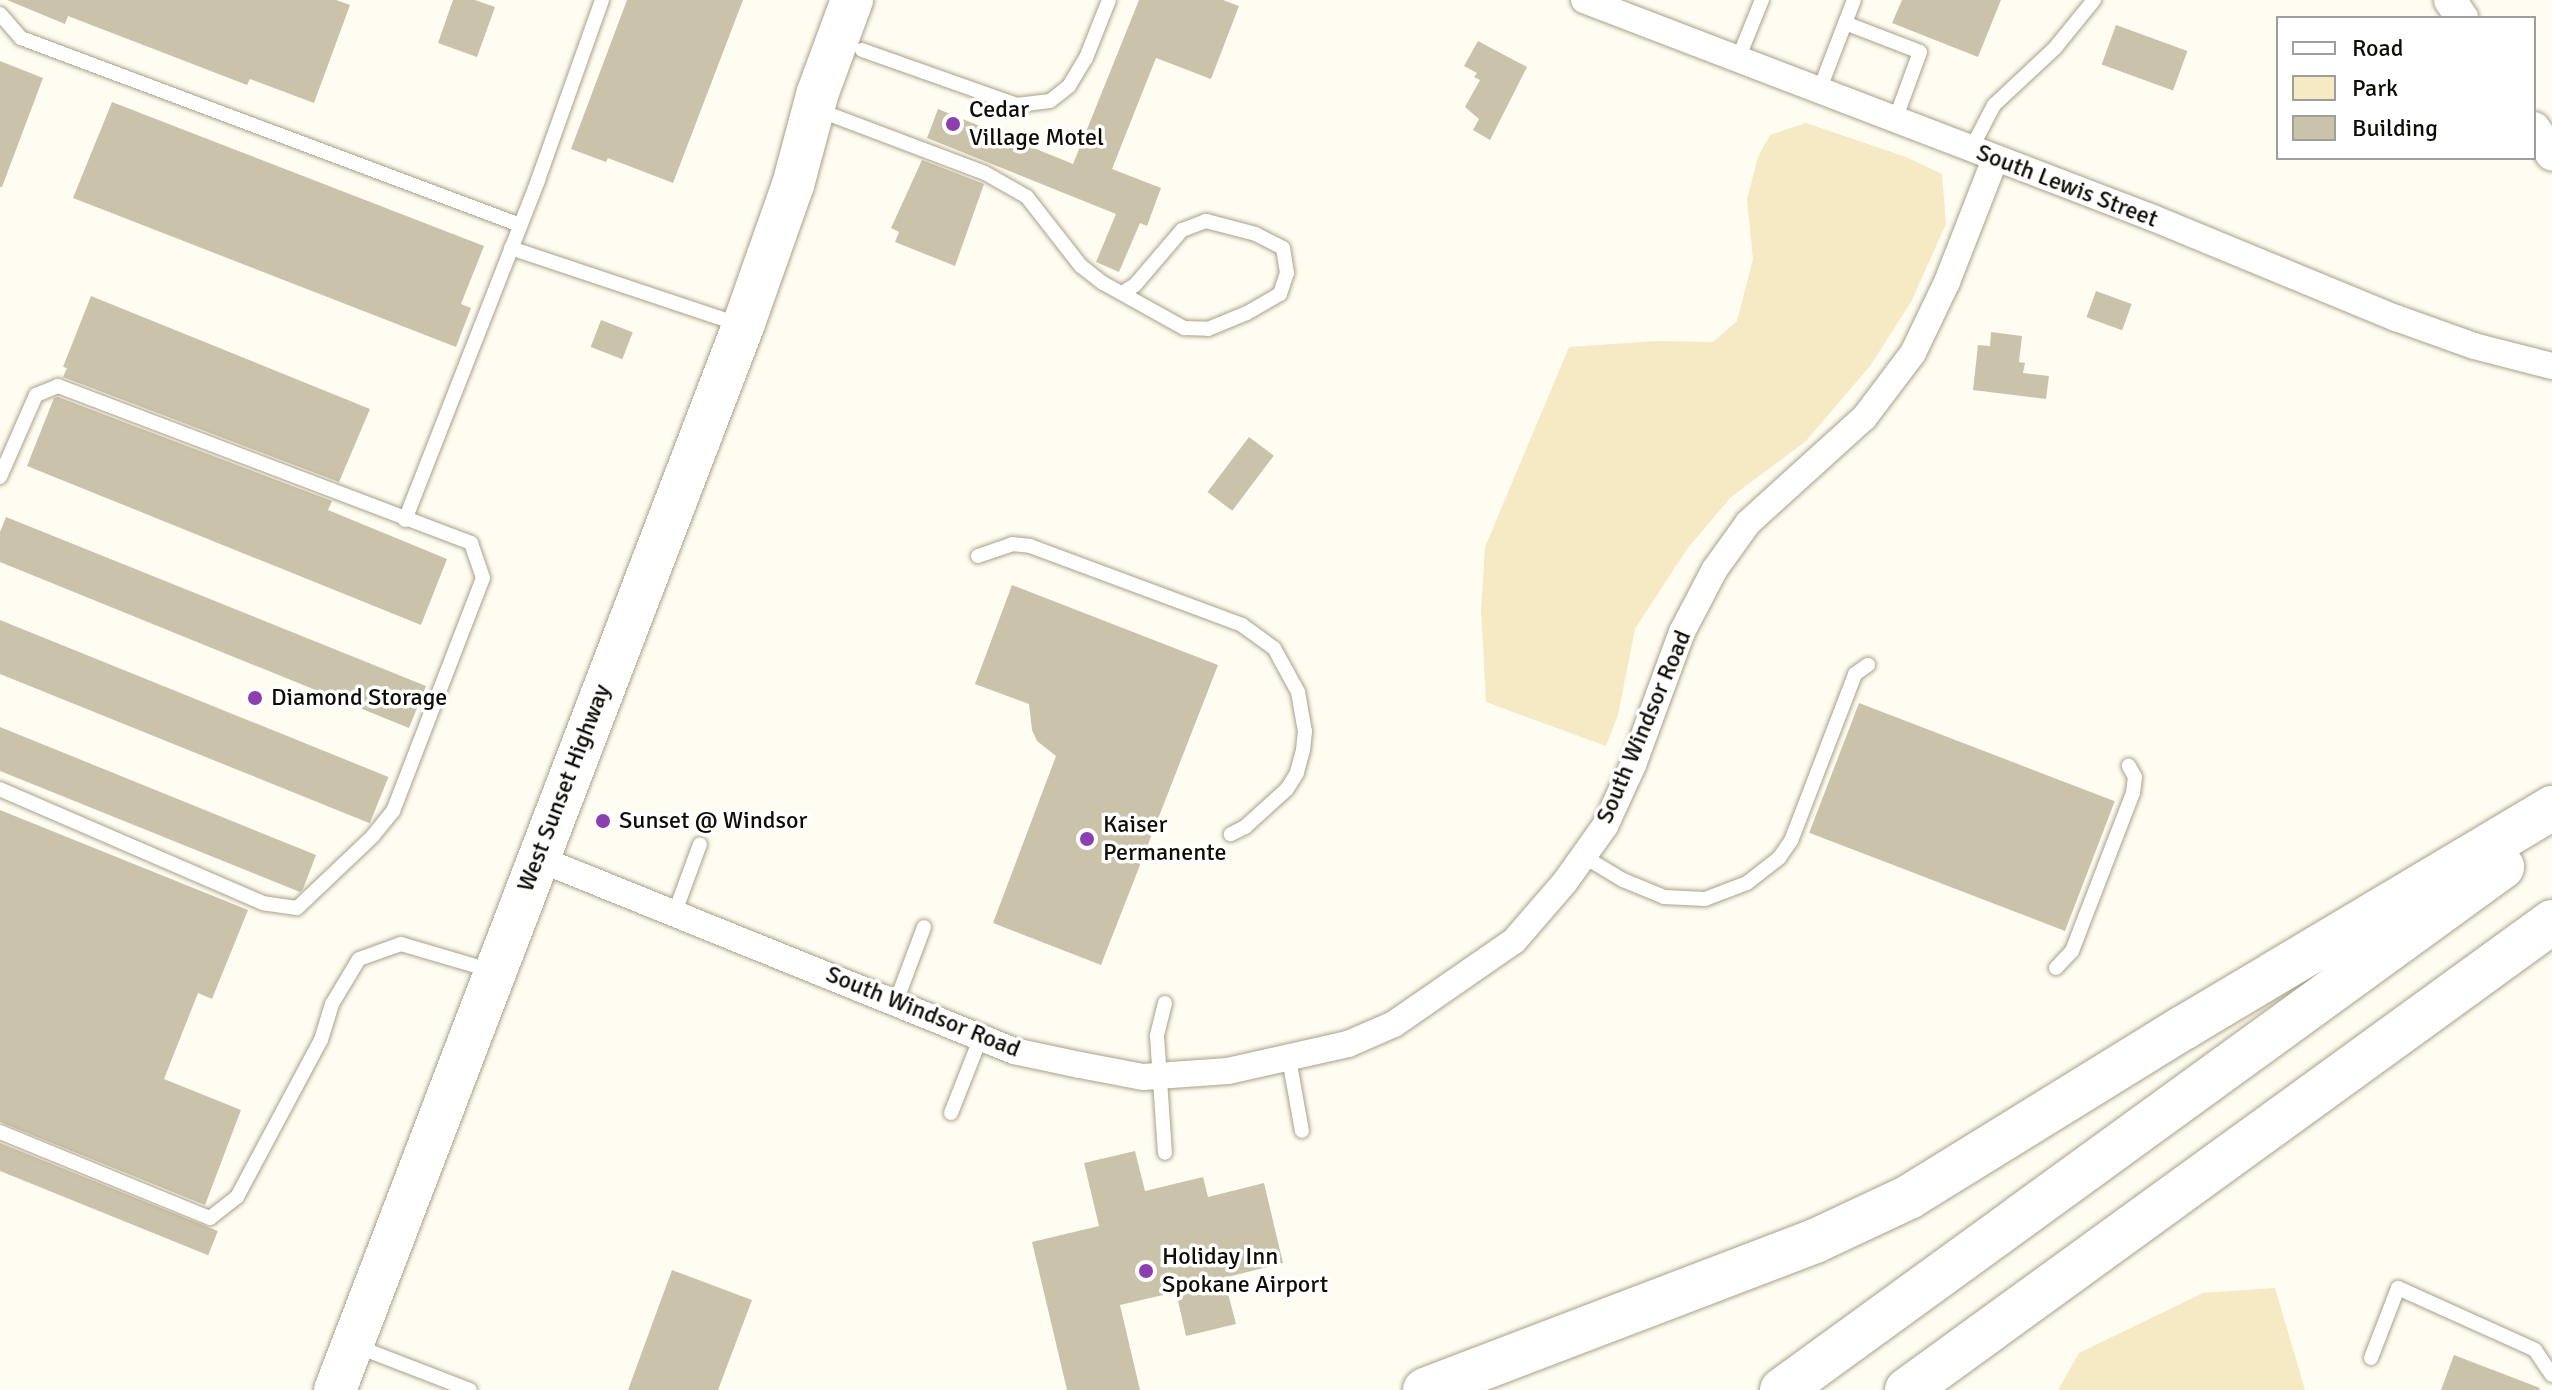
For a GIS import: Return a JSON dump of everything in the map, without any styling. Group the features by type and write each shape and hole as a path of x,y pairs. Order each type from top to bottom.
{"highway":[{"path":"1425,1390 1815,1241 1909,1197 2183,1028 2552,808"},
{"path":"1782,1390 2552,831"},
{"path":"1907,1390 2552,922"},
{"path":"1922,1390 2048,1289"}],"main road":[{"name":"West Sunset Highway","path":"335,1390 743,326 793,185 818,92 852,0"},
{"name":"West Sunset Highway","path":"793,185 834,116 883,0"}],"street":[{"name":"South Lewis Street","path":"1584,0 2153,218 2396,318 2474,346 2552,366"},
{"path":"2536,131 2552,155"},
{"name":"South Windsor Road","path":"537,858 1014,1051 1080,1065 1143,1077 1228,1071 1348,1044 1394,1024 1514,941 1605,826 1633,765 1682,632 1715,569 1748,523 1864,418 1913,353 1947,282 1983,154"}],"lane":[{"path":"4,0 0,12 21,38 520,225"},
{"path":"405,520 520,225 602,0"},
{"path":"862,50 1017,105 1050,101 1075,77 1109,0"},
{"path":"1738,59 1762,0"},
{"path":"1819,91 1854,0"},
{"path":"1983,154 1994,105 2055,48 2094,0"},
{"path":"1845,23 1920,52 1895,120"},
{"path":"834,116 985,173 1027,197 1081,266 1122,293 1184,328 1208,329 1247,313 1280,294 1287,273 1283,248 1256,234 1206,221 1182,230 1143,277 1122,293"},
{"path":"511,248 743,326"},
{"path":"0,477 36,395 58,386 471,543 483,578 393,811 373,836 297,908 263,903 0,789"},
{"path":"978,556 1012,544 1030,546 1242,625 1274,648 1298,692 1305,731 1303,750 1297,773 1287,789 1262,814 1231,834"},
{"path":"1583,856 1623,880 1664,897 1705,899 1747,883 1779,858 1791,841 1855,674 1868,665"},
{"path":"2056,968 2072,951 2133,793 2135,777 2129,766"},
{"path":"675,912 700,844"},
{"path":"896,1002 924,927"},
{"path":"0,1132 210,1218 237,1197 321,1040 332,1004 359,959 401,944 494,971"},
{"path":"1165,1003 1157,1036 1165,1153"},
{"path":"951,1113 981,1037"},
{"path":"1289,1059 1302,1131"},
{"path":"2371,1358 2398,1288 2535,1350 2552,1375"},
{"path":"352,1344 470,1390"}],"green space":[{"path":"1806,123 1906,157 1942,174 1946,224 1911,302 1870,366 1806,441 1731,497 1687,549 1635,629 1618,715 1606,746 1486,702 1481,609 1485,547 1569,347 1657,341 1713,342 1737,321 1753,259 1747,199 1758,157 1770,135"},
{"path":"2275,1288 2305,1390 2058,1390 2079,1353 2203,1293"}],"building":[{"path":"7,0 336,0 350,5 314,103 250,79 247,85 68,16 65,24"},
{"path":"453,0 475,0 495,7 477,57 438,43"},
{"path":"627,0 743,0 673,183 608,158 606,162 571,149"},
{"name":"Cedar Village Motel","path":"1139,0 1223,0 1239,6 1211,79 1156,58 1112,169 1161,188 1147,226 1140,223 1119,272 1096,262 1116,214 927,138 938,109 1073,164"},
{"path":"1902,0 2001,0 1978,57 1892,23"},
{"path":"2116,25 2187,51 2173,90 2102,64"},
{"path":"1478,41 1527,67 1490,140 1473,130 1479,119 1465,107 1480,80 1474,77 1477,73 1464,66"},
{"path":"0,61 43,78 2,187 0,187"},
{"path":"112,102 484,246 461,304 471,308 456,347 73,198"},
{"path":"922,160 984,184 955,266 895,242 899,232 891,228"},
{"path":"2096,291 2132,304 2122,330 2086,317"},
{"path":"91,296 370,409 339,482 63,377 67,368 63,367"},
{"path":"601,320 633,332 622,359 591,347"},
{"path":"1991,332 2022,336 2019,362 2025,363 2023,373 2049,376 2046,399 1973,390 1978,345 1990,346"},
{"path":"54,398 332,501 328,510 447,559 421,625 27,466"},
{"path":"1249,437 1274,456 1232,511 1207,492"},
{"path":"6,517 426,686 409,728 0,562 0,532"},
{"name":"Kaiser Permanente","path":"1012,585 1218,665 1101,965 993,923 1056,756 1037,741 1032,730 1029,704 975,684"},
{"path":"0,620 388,777 370,823 0,674"},
{"path":"1859,703 2115,801 2065,931 1809,833"},
{"path":"0,727 316,855 303,889 300,892 0,771"},
{"path":"0,810 248,910 212,999 198,993 164,1079 241,1110 205,1205 0,1122"},
{"path":"0,1143 218,1231 208,1255 0,1171"},
{"name":"Holiday Inn Spokane Airport","path":"1135,1151 1145,1191 1203,1177 1208,1197 1264,1183 1283,1263 1224,1278 1236,1324 1186,1336 1176,1292 1120,1305 1140,1390 1067,1390 1032,1242 1099,1226 1084,1163"},
{"path":"672,1270 752,1300 718,1390 628,1390"},
{"path":"2454,1355 2540,1388 2441,1390"}],"place":[{"name":"Cedar Village Motel","path":"953,124"},
{"name":"Diamond Storage","path":"255,698"},
{"name":"Sunset @ Windsor","path":"603,821"},
{"name":"Kaiser Permanente","path":"1087,839"},
{"name":"Holiday Inn Spokane Airport","path":"1146,1271"}]}
